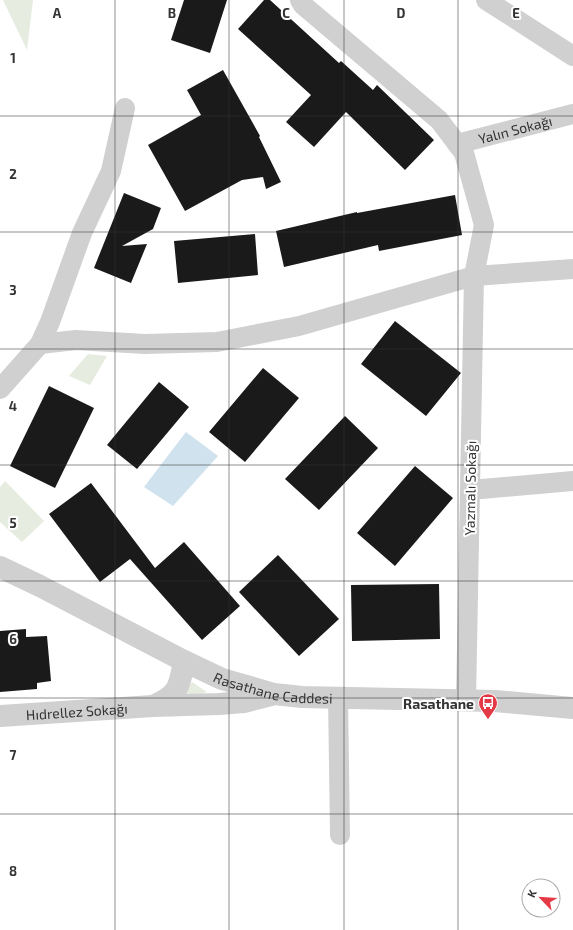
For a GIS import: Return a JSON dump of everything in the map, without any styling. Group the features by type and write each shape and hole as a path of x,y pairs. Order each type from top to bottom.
{"street":[{"name":"Yazmalı Sokağı","path":"300,0 303,5 439,120 464,152 484,225 474,276 466,700"},
{"path":"486,0 573,56"},
{"path":"0,389 40,344 50,322 82,233 112,171 125,108"},
{"name":"Yalın Sokağı","path":"457,144 573,114"},
{"path":"40,344 76,340 145,344 217,342 299,326 474,276 573,269"},
{"path":"470,490 573,480"},
{"name":"Rasathane Caddesi","path":"0,567 40,586 222,680 274,694 302,697 495,701 573,708"},
{"name":"Hıdrellez Sokağı","path":"153,706 167,699 176,691 184,661"},
{"name":"Hıdrellez Sokağı","path":"0,716 153,706 244,702 274,694"},
{"path":"338,697 340,835"}],"shaded area":[{"path":"3,0 33,0 27,50"},
{"path":"88,354 107,356 90,385 69,376"},
{"path":"5,481 44,521 22,542 0,522 0,487"},
{"path":"192,682 207,692 192,697 183,693"}],"water":[{"path":"186,432 218,456 173,506 144,487"}],"building":[{"path":"184,0 227,0 210,53 171,40"},
{"path":"264,0 270,0 339,63 341,61 373,90 377,85 434,140 405,170 346,112 314,147 286,122 311,95 238,29"},
{"path":"223,70 260,136 259,137 281,182 266,189 263,177 242,180 185,211 148,145 201,115 187,90"},
{"path":"124,193 161,208 153,229 122,246 147,244 131,283 94,268"},
{"path":"455,195 462,235 379,251 378,245 284,267 276,231 357,212"},
{"path":"255,234 258,275 178,283 174,241"},
{"path":"395,321 461,373 426,416 361,364"},
{"path":"263,368 299,398 245,462 209,432"},
{"path":"159,382 189,407 137,469 107,445"},
{"path":"49,386 94,408 55,488 10,466"},
{"path":"345,416 378,448 319,510 285,479"},
{"path":"415,466 453,498 395,566 357,533"},
{"path":"91,483 155,568 184,542 240,606 202,640 130,559 100,582 49,514"},
{"path":"278,555 339,619 299,656 239,592"},
{"path":"439,584 440,639 352,641 351,585"},
{"path":"26,629 26,637 47,636 51,681 37,683 37,689 0,692 0,631"}],"place":[{"name":"Rasathane","path":"488,720"}]}
